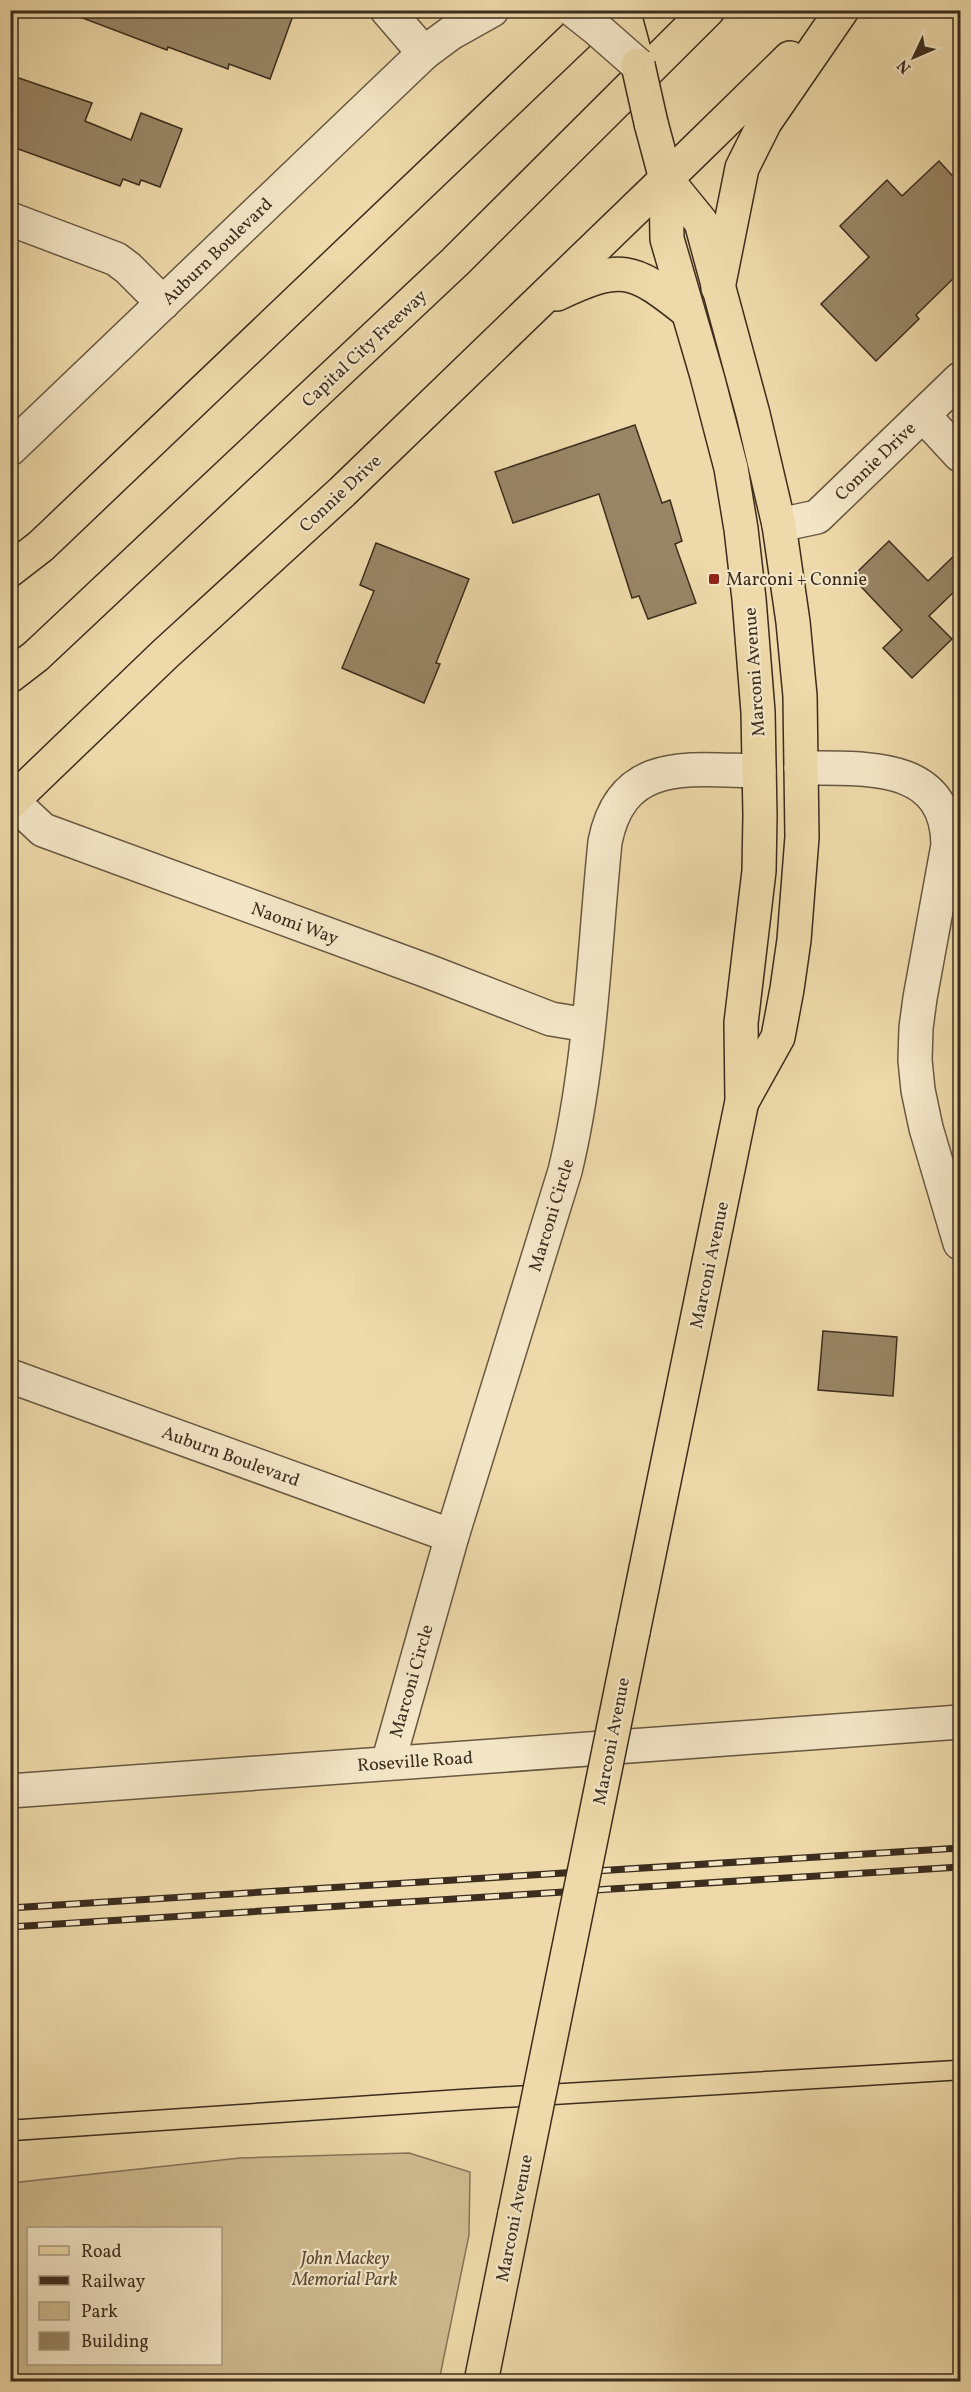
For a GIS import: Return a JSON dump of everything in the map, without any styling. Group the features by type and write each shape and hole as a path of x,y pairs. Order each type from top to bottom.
{"main road":[{"path":"10,570 41,546 603,10"},
{"name":"Marconi Avenue","path":"481,2382 742,1101 741,1023 759,871 758,712 741,529 720,425 667,239 666,179 623,10"},
{"name":"Capital City Freeway","path":"10,676 36,656 455,262 708,10"},
{"path":"718,288 742,168 765,122 840,10"},
{"name":"Connie Drive","path":"11,802 164,655 342,492 840,10"},
{"name":"Marconi Avenue","path":"666,179 700,222 753,414 779,525 794,621 800,696 800,876 787,989 778,1037 742,1101"},
{"path":"537,304 589,279 608,273 624,274 657,286 687,310"}],"street":[{"path":"387,10 424,53"},
{"name":"Auburn Boulevard","path":"424,53 452,10"},
{"name":"Auburn Boulevard","path":"10,449 424,53 451,33 492,10"},
{"path":"573,10 638,65"},
{"path":"10,219 116,259 163,303"},
{"name":"Connie Drive","path":"779,525 817,517 960,379"},
{"path":"923,415 960,455"},
{"path":"801,768 851,769 900,774 916,782 930,793 941,808 948,825 948,845 916,1028 915,1060 918,1090 926,1128 960,1243"},
{"name":"Marconi Circle","path":"388,1763 452,1536 565,1171 576,1127 609,821 619,802 632,786 651,776 672,772 759,771"},
{"name":"Naomi Way","path":"11,802 44,830 552,1019 588,1025"},
{"name":"Auburn Boulevard","path":"10,1376 452,1536"},
{"name":"Roseville Road","path":"10,1791 960,1722"}],"green space":[{"name":"John Mackey Memorial Park","path":"409,2153 470,2172 469,2235 439,2381 11,2381 11,2183 240,2158"}],"building":[{"path":"72,10 295,10 270,79 229,64 228,69 168,47 167,50 72,14"},
{"path":"10,75 92,103 85,121 131,140 141,113 182,129 160,187 141,180 139,185 123,179 120,186 10,146"},
{"path":"939,161 960,184 960,272 916,315 919,319 876,361 821,304 869,257 840,226 887,180 902,196"},
{"path":"635,425 662,503 670,500 682,541 675,544 696,603 648,619 639,596 632,598 599,494 513,523 495,472"},
{"path":"889,541 928,581 960,550 960,586 929,616 952,639 912,678 883,648 902,630 852,577"},
{"path":"376,543 469,579 436,663 440,664 424,703 342,668 374,591 360,585"},
{"path":"823,1331 897,1337 893,1396 818,1390"}],"tram line":[{"path":"10,2120 464,2089 960,2060"},
{"path":"10,2141 960,2080"}],"railway":[{"path":"10,1908 960,1848"},
{"path":"10,1927 960,1867"}],"place":[{"name":"Marconi + Connie","path":"714,579"}]}
